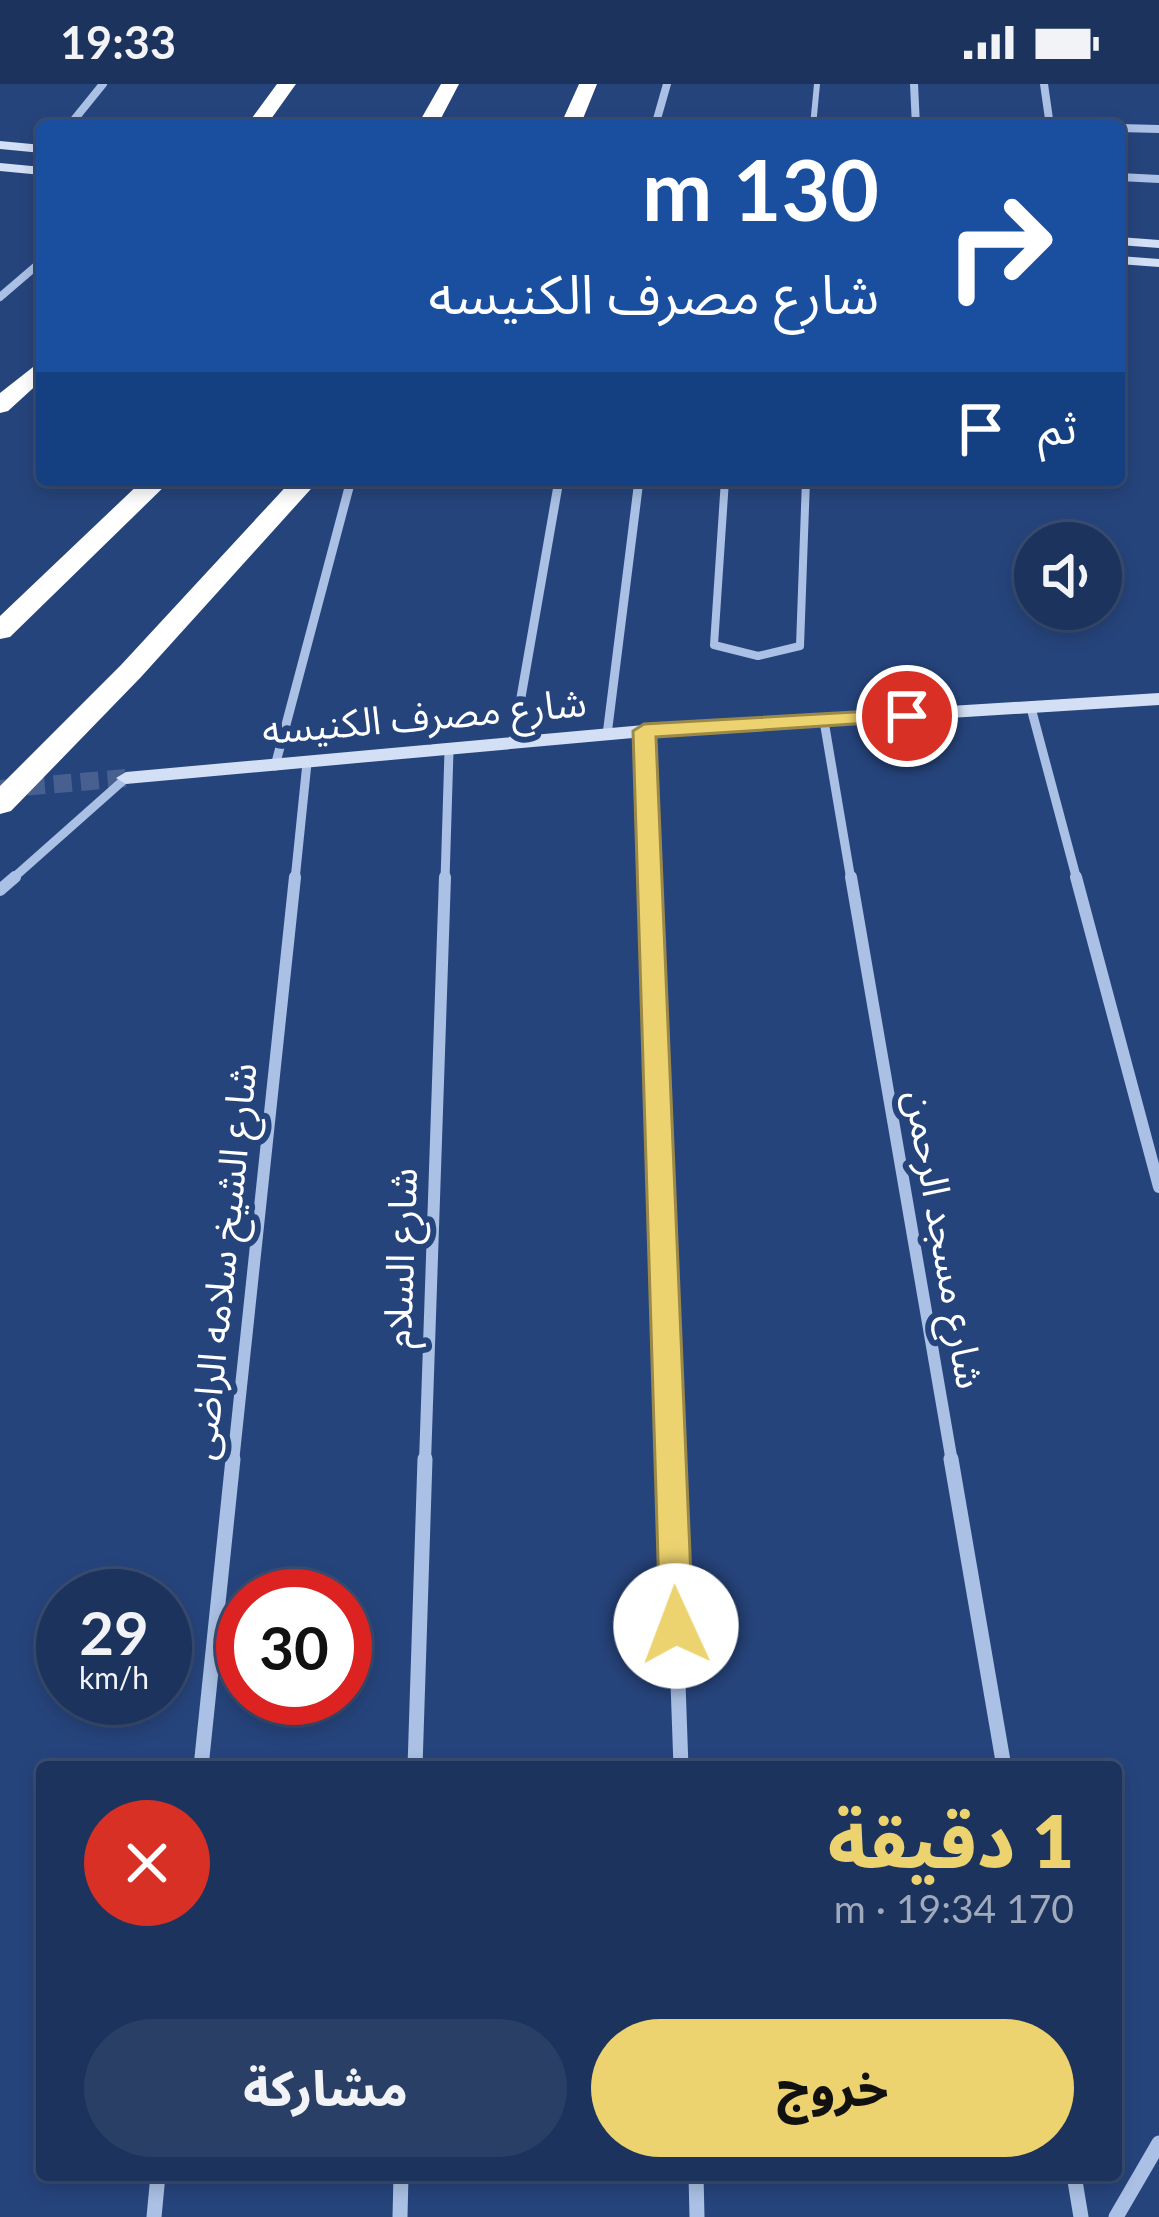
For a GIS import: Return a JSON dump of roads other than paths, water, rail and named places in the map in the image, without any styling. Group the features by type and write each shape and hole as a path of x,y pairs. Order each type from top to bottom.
{"highway":[{"path":"260,120 287,84"},
{"path":"430,120 450,84"},
{"path":"573,120 589,84"},
{"path":"0,406 36,373"},
{"path":"0,632 152,486"},
{"path":"0,804 148,653 301,486"}],"street":[{"path":"74,120 103,84"},
{"path":"657,120 667,84"},
{"path":"914,84 916,120"},
{"path":"1044,84 1049,120"},
{"path":"1125,128 1159,129"},
{"path":"0,145 36,148"},
{"path":"0,167 36,170"},
{"path":"1125,177 1159,179"},
{"path":"1125,241 1159,244"},
{"path":"1125,260 1159,263"},
{"path":"0,297 36,266"},
{"path":"275,766 349,486"},
{"path":"513,743 558,486"},
{"path":"607,735 638,486"},
{"name":"شارع مصرف الكنيسه","path":"126,778 644,731 1159,699"},
{"path":"1031,707 1159,1187"},
{"name":"شارع مسجد الرحمن","path":"824,722 1003,1761"},
{"path":"644,731 681,1761"},
{"name":"شارع السلام","path":"415,1761 449,752"},
{"name":"شارع الشيخ سلامه الراضى","path":"202,1761 307,763"},
{"path":"0,890 126,778"},
{"path":"1116,2217 1159,2143"},
{"path":"154,2217 157,2181"},
{"path":"400,2217 401,2181"},
{"path":"696,2181 697,2217"},
{"path":"1075,2181 1081,2217"}],"lane":[{"path":"814,120 817,84"},
{"path":"725,486 714,646 729,653 787,654 800,646 806,486"}],"tunnel":[{"path":"0,789 126,778"}]}
